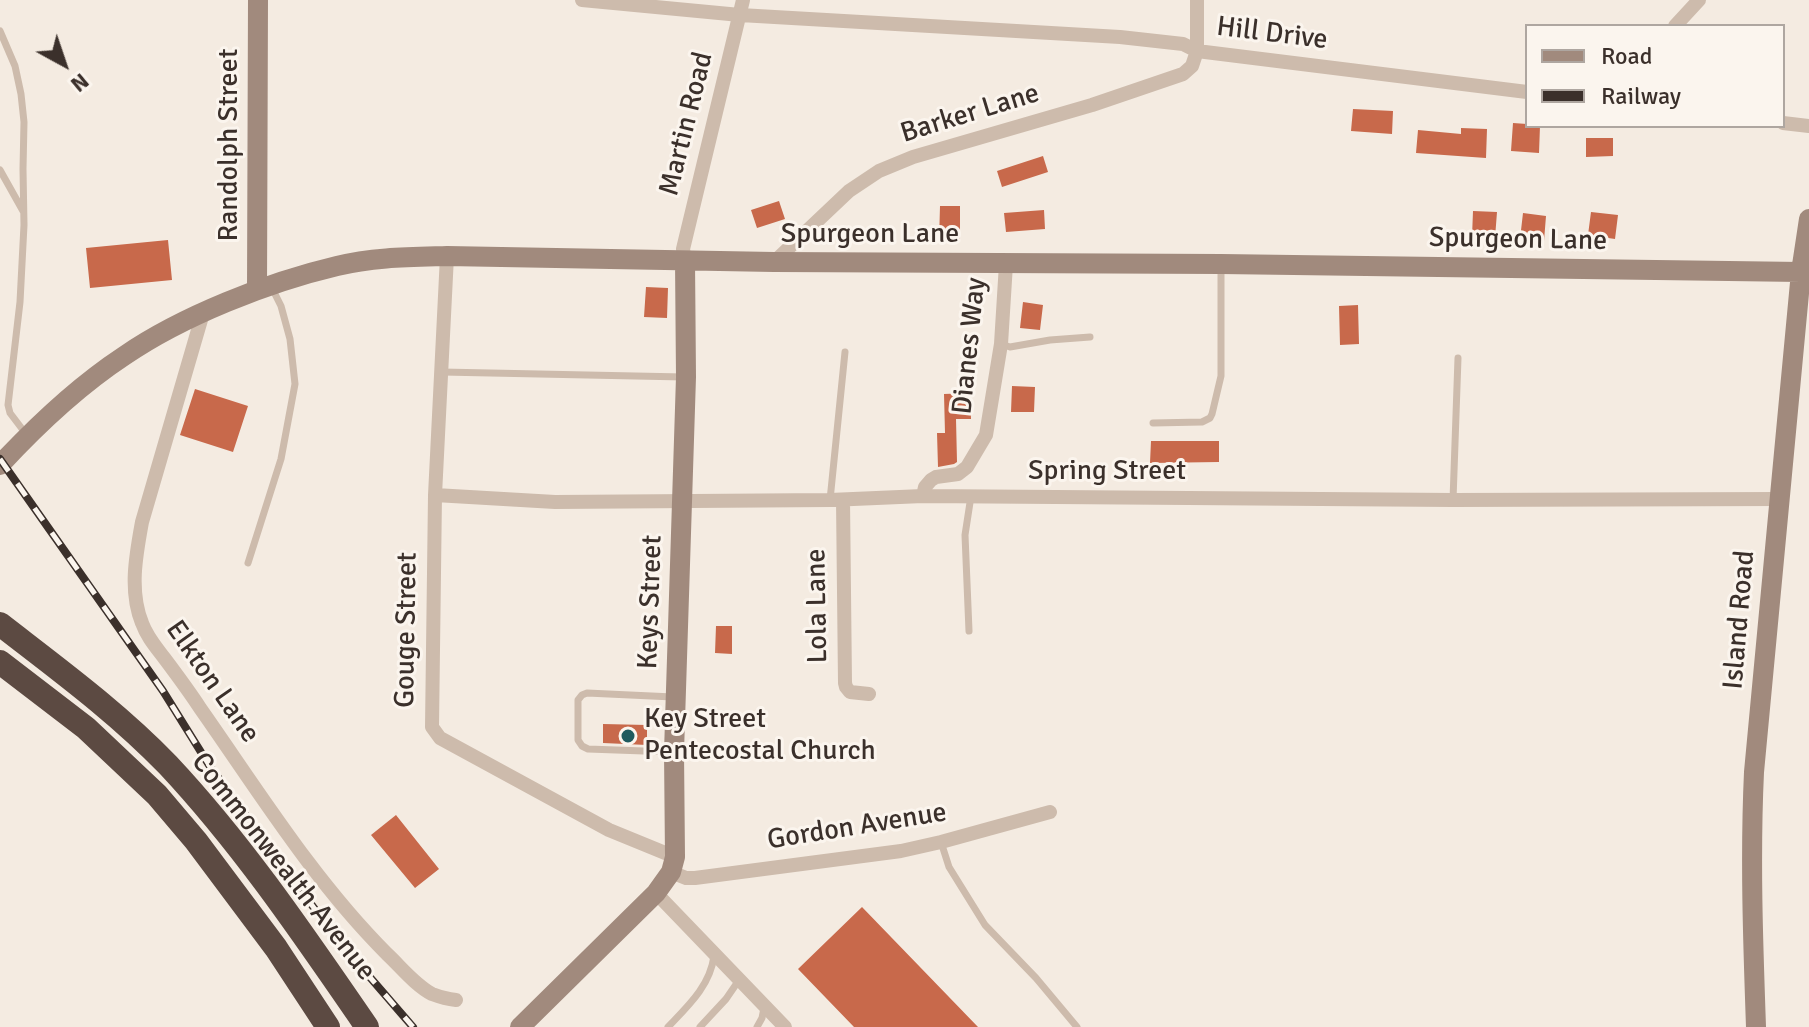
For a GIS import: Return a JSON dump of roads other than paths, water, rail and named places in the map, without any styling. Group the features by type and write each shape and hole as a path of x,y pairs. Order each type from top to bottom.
{"highway":[{"name":"Commonwealth Avenue","path":"0,624 126,724 167,764 277,899 365,1021"},
{"name":"Commonwealth Avenue","path":"0,662 106,746 157,795 196,841 276,948 328,1027"},
{"path":"106,746 126,724"},
{"path":"276,948 299,931"}],"street":[{"name":"Randolph Street","path":"258,0 264,288"},
{"name":"Hill Drive","path":"582,0 741,7 1120,37 1183,44 1197,51 1525,92"},
{"path":"1197,0 1197,51"},
{"path":"1677,24 1699,0"},
{"name":"Martin Road","path":"685,261 683,249 741,7"},
{"name":"Barker Lane","path":"774,262 849,191 879,171 913,157 1170,79 1192,66 1197,51"},
{"path":"1785,123 1809,126"},
{"name":"Island Road","path":"1756,1027 1751,833 1754,772 1801,272 1809,219"},
{"name":"Gouge Street","path":"447,256 435,495 432,727 436,735 673,865"},
{"name":"Spurgeon Lane","path":"0,465 69,397 124,355 203,313 264,288 339,265 400,257 1801,272"},
{"name":"Keys Street","path":"673,865 686,377 685,261"},
{"name":"Dianes Way","path":"923,496 931,480 958,474 967,467 986,435 1001,344 1006,264"},
{"name":"Elkton Lane","path":"203,313 142,522 136,552 136,608 153,645 331,891 413,980 430,993 456,1000"},
{"name":"Spring Street","path":"435,495 555,502 837,500 923,496 1780,499"},
{"name":"Lola Lane","path":"837,500 845,683 850,692 869,694"},
{"name":"Gordon Avenue","path":"673,865 686,878 901,851 1050,812"},
{"path":"520,1027 656,893 673,865"},
{"path":"656,893 785,1027"}],"lane":[{"path":"0,31 15,66 24,122 20,302 8,405 10,413 28,436"},
{"path":"0,170 24,213"},
{"path":"1153,423 1202,422 1212,414 1221,376 1221,264"},
{"path":"248,563 281,459 295,384 290,339 281,306 264,288"},
{"path":"1001,344 1010,347 1090,337"},
{"path":"837,500 845,352"},
{"path":"1453,500 1458,358"},
{"path":"442,372 686,377"},
{"path":"969,631 965,535 971,496"},
{"path":"674,752 588,749 582,746 578,740 578,700 587,693 676,698"},
{"path":"941,842 949,867 985,925 1077,1027"},
{"path":"668,1027 707,981 714,953"},
{"path":"700,1027 739,980"},
{"path":"757,1027 764,1006"}],"railway":[{"path":"0,459 163,691 209,765 336,938 413,1027"}],"place":[{"name":"Key Street Pentecostal Church","path":"628,736"}]}
